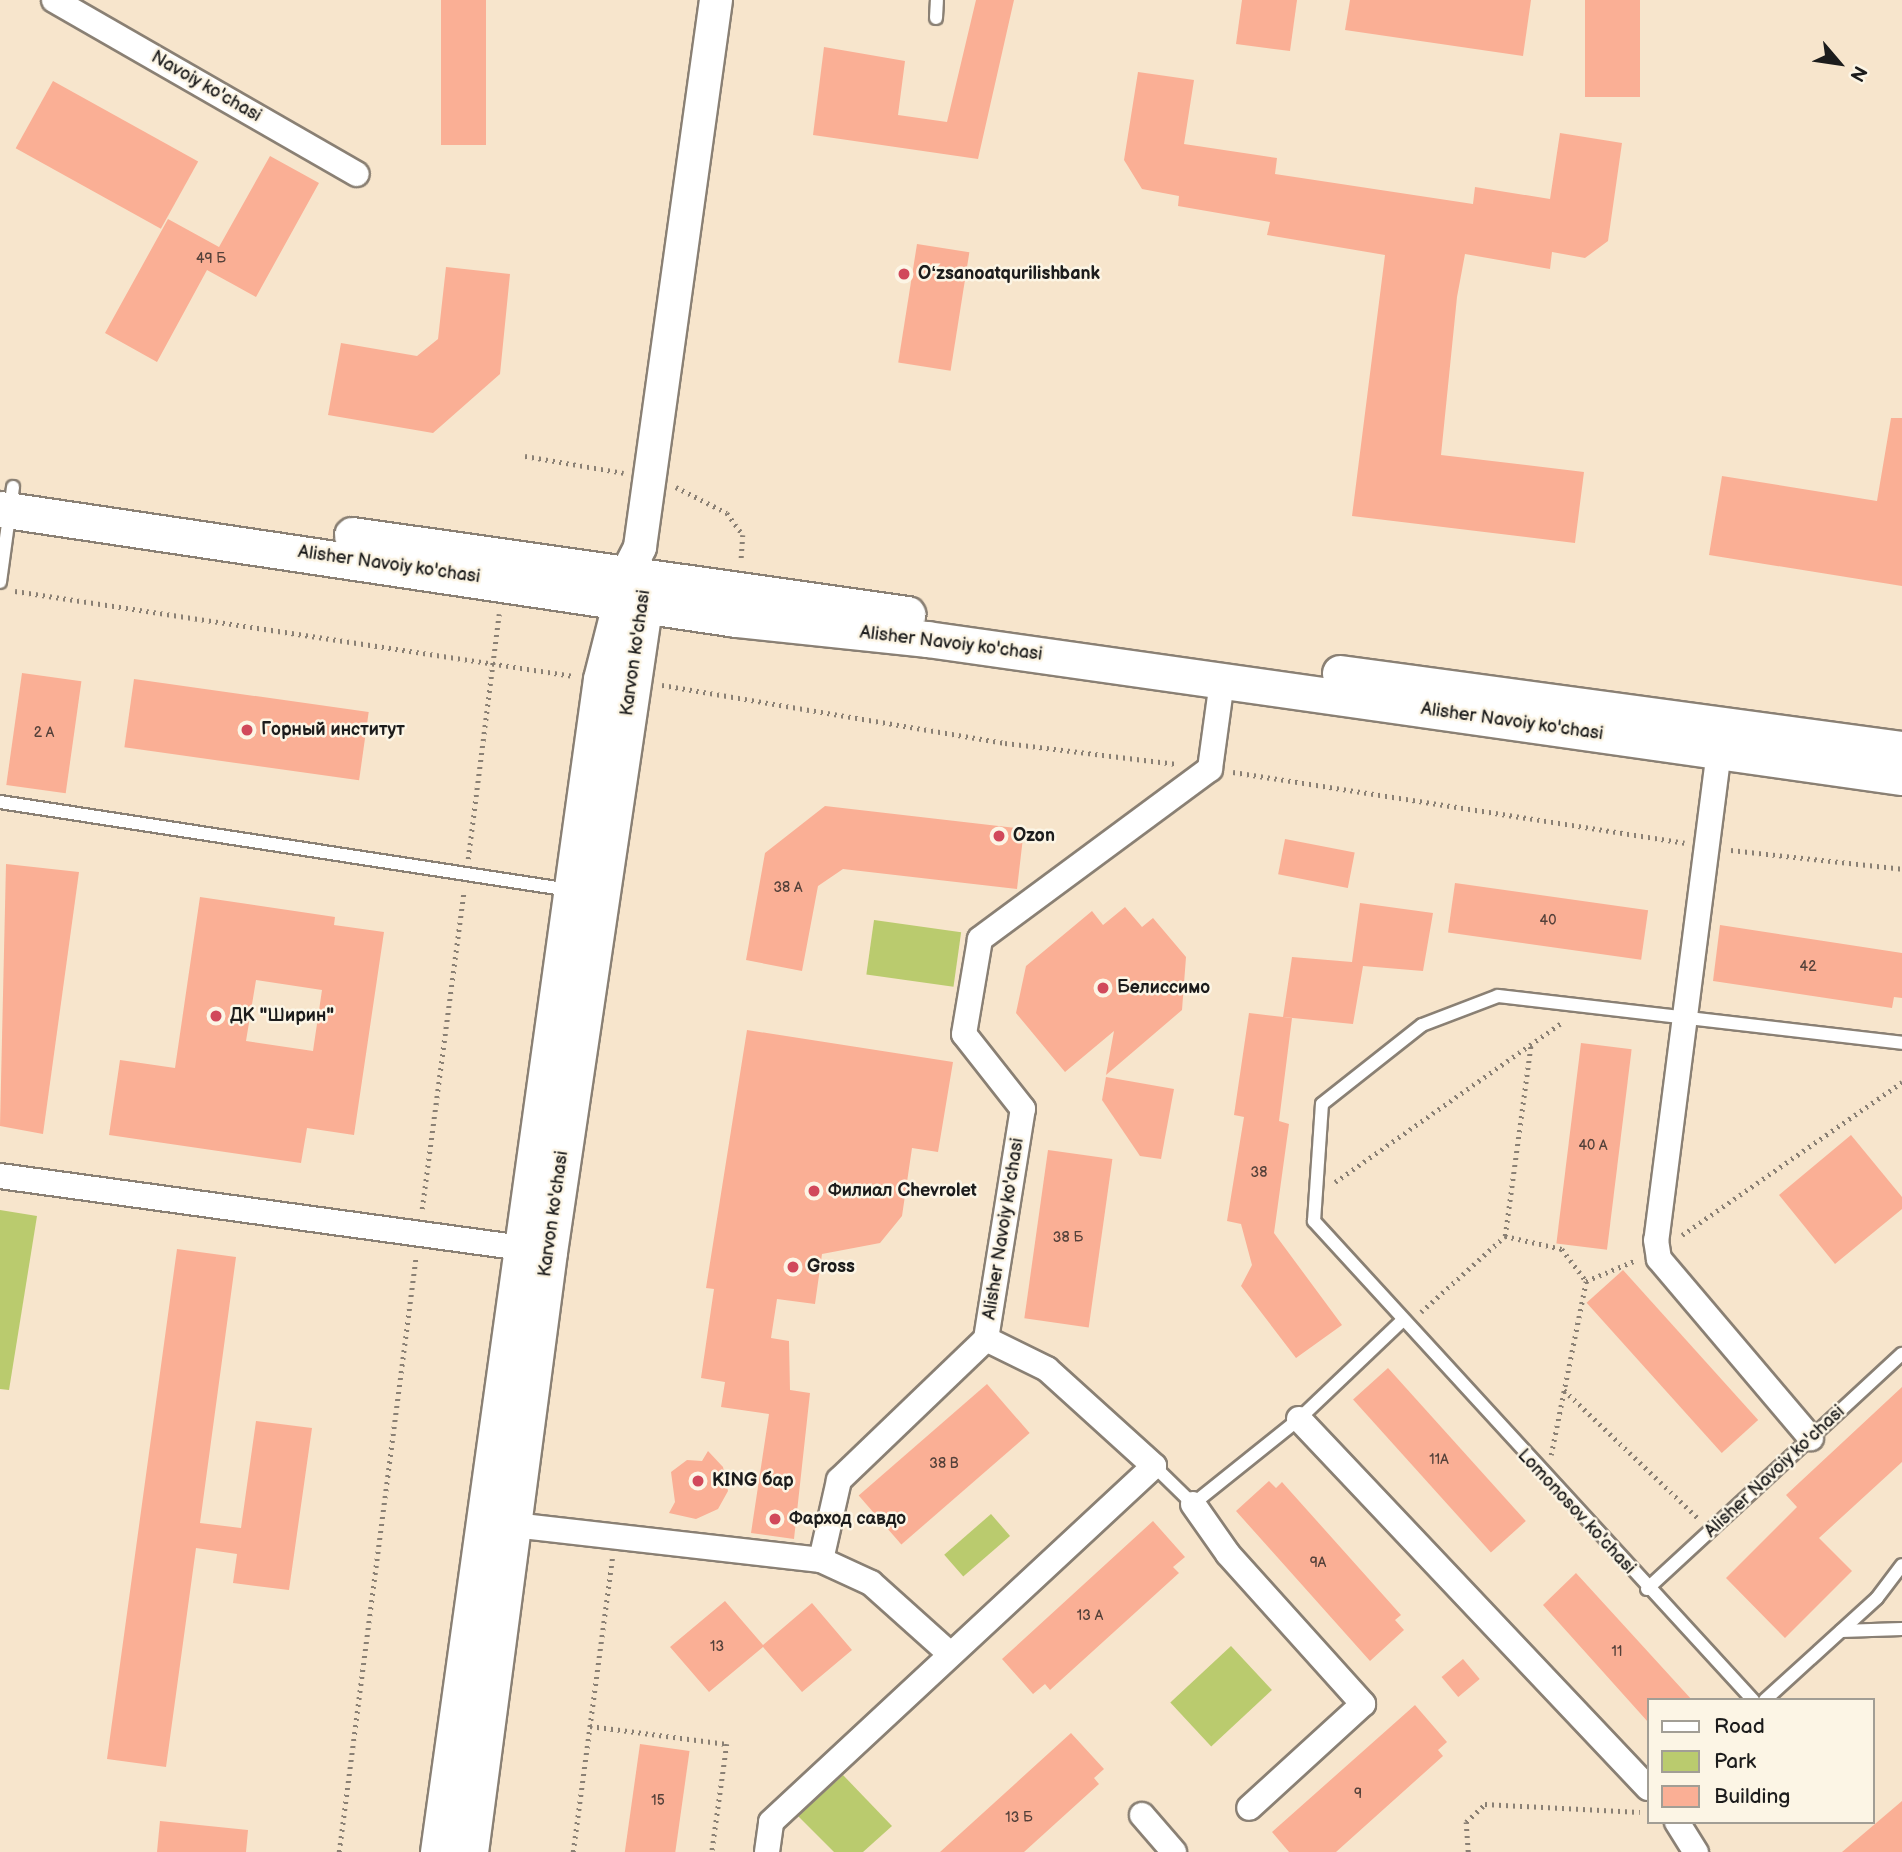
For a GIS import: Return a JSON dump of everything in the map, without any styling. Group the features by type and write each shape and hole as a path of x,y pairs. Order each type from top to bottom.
{"main road":[{"name":"Alisher Navoiy ko'chasi","path":"6,498 1902,749"},
{"name":"Alisher Navoiy ko'chasi","path":"6,498 503,582 637,580 1222,681 1902,777"},
{"path":"534,1250 570,890 601,678 637,580"},
{"name":"Karvon ko'chasi","path":"470,1852 498,1523 534,1250 637,580"},
{"path":"438,1852 498,1523"}],"street":[{"name":"Navoiy ko'chasi","path":"54,0 357,174"},
{"path":"637,580 716,0"},
{"path":"1210,769 1222,681"},
{"path":"1719,751 1656,1240 1659,1259 1811,1438"},
{"name":"Alisher Navoiy ko'chasi","path":"821,1560 839,1480 986,1339 1023,1109 964,1034 980,939 1210,769"},
{"path":"0,1176 534,1250"},
{"path":"767,1852 771,1822 949,1653 1154,1465 1047,1369 986,1339"},
{"path":"1299,1419 1646,1786"},
{"path":"1193,1504 1228,1553 1363,1704 1249,1808"},
{"path":"498,1523 821,1560 871,1583 949,1653"},
{"path":"1142,1815 1174,1852"},
{"path":"1678,1824 1696,1852"}],"lane":[{"path":"936,0 936,19"},
{"path":"0,582 6,498"},
{"path":"0,802 570,890"},
{"path":"1154,1465 1193,1504 1299,1419 1403,1324 1314,1221 1322,1104 1422,1026 1497,996 1684,1022 1902,1043"},
{"name":"Lomonosov ko'chasi","path":"1403,1324 1751,1698"},
{"name":"Alisher Navoiy ko'chasi","path":"1647,1589 1902,1354"},
{"path":"1767,1698 1841,1631 1902,1564"},
{"path":"1841,1631 1902,1629"}],"path":[{"path":"493,666 503,582"},
{"path":"0,589 493,666 576,676"},
{"path":"647,683 1005,743 1210,769 1707,847 1902,869"},
{"path":"1316,1195 1584,1008"},
{"path":"1403,1324 1506,1236 1531,1044"},
{"path":"1506,1236 1562,1249 1586,1282"},
{"path":"1564,1390 1711,1530"},
{"path":"573,1852 615,1537"},
{"path":"589,1726 727,1744 712,1852"},
{"path":"1468,1852 1466,1822 1485,1804 1646,1813"}],"green space":[{"path":"874,920 961,932 953,987 866,974"},
{"path":"0,1210 37,1216 9,1390 0,1389"},
{"path":"991,1514 1010,1536 963,1577 944,1555"},
{"path":"1231,1646 1272,1690 1211,1746 1170,1703"},
{"path":"843,1775 892,1826 863,1852 834,1852 798,1816"}],"building":[{"path":"441,0 486,0 486,145 441,145"},
{"path":"976,0 1014,0 978,159 813,135 824,47 905,61 898,115 947,122"},
{"path":"1242,0 1297,0 1290,51 1236,44"},
{"path":"1350,0 1531,0 1523,56 1345,30"},
{"path":"1585,0 1640,0 1640,97 1585,97"},
{"path":"1138,72 1194,80 1184,144 1277,158 1275,174 1473,204 1475,187 1550,199 1560,133 1622,143 1608,241 1585,258 1552,252 1550,269 1465,254 1457,297 1441,455 1584,472 1575,543 1352,516 1385,255 1267,235 1270,222 1178,206 1179,196 1142,189 1124,160"},
{"path":"53,81 198,161 161,229 16,148"},
{"path":"270,156 319,183 256,297 207,270 157,362 105,333 168,219 219,247"},
{"path":"917,244 969,252 951,371 898,363"},
{"path":"446,267 510,274 500,374 433,433 328,415 341,343 417,356 438,339"},
{"path":"1891,418 1902,418 1902,586 1709,555 1722,476 1877,501"},
{"path":"22,673 81,681 66,793 6,785"},
{"name":"Горный институт","path":"134,679 369,712 359,780 124,747"},
{"path":"825,806 1024,829 1017,889 843,869 818,886 802,971 746,960 765,853"},
{"path":"1285,839 1355,853 1348,888 1278,874"},
{"path":"6,864 79,872 43,1134 0,1126"},
{"path":"1455,883 1648,910 1641,960 1448,933"},
{"name":"ДК \"Ширин\"","path":"200,897 335,917 334,925 384,932 354,1135 307,1128 301,1163 109,1135 120,1060 175,1068","holes":["256,980 322,990 313,1051 246,1041"]},
{"path":"1360,903 1433,913 1423,971 1363,966 1353,1024 1283,1017 1292,957 1352,962"},
{"name":"Белиссимо","path":"1125,907 1142,927 1153,918 1186,957 1182,1010 1106,1075 1114,1031 1065,1072 1016,1013 1026,966 1092,911 1103,925"},
{"path":"1720,925 1902,953 1902,998 1894,997 1892,1008 1713,981"},
{"path":"1249,1013 1292,1018 1279,1121 1289,1124 1274,1233 1342,1325 1296,1358 1241,1286 1252,1265 1241,1224 1227,1221 1244,1117 1234,1115"},
{"name":"Филиал Chevrolet","path":"747,1030 953,1062 938,1152 912,1148 902,1216 880,1243 822,1254 815,1304 777,1299 771,1338 789,1341 790,1390 810,1393 794,1539 751,1533 769,1414 721,1407 725,1382 701,1378 714,1289 706,1288"},
{"path":"1581,1043 1632,1049 1607,1250 1556,1243"},
{"path":"1106,1077 1174,1089 1161,1159 1140,1156 1102,1100"},
{"path":"1851,1135 1902,1197 1902,1209 1835,1264 1779,1195"},
{"path":"1048,1150 1112,1159 1089,1327 1024,1318"},
{"path":"177,1249 236,1257 200,1523 241,1528 256,1421 312,1428 289,1590 233,1583 237,1554 196,1548 166,1767 107,1759"},
{"path":"1623,1270 1758,1420 1722,1453 1587,1303"},
{"path":"1388,1368 1526,1521 1491,1553 1353,1399"},
{"path":"987,1384 1030,1433 901,1545 859,1496"},
{"path":"1902,1387 1902,1462 1819,1538 1852,1571 1785,1638 1726,1578 1797,1507 1786,1495"},
{"name":"KING бар","path":"708,1451 723,1467 728,1491 718,1509 696,1519 669,1513 675,1502 671,1472 687,1460 702,1461"},
{"path":"1269,1481 1276,1488 1282,1482 1401,1615 1395,1620 1404,1630 1370,1661 1236,1511"},
{"path":"1153,1521 1185,1557 1173,1567 1179,1573 1050,1690 1045,1684 1033,1694 1002,1659"},
{"path":"1576,1573 1690,1698 1646,1698 1646,1720 1543,1605"},
{"path":"725,1601 763,1645 812,1603 852,1650 802,1692 763,1647 709,1692 670,1647"},
{"path":"1463,1659 1480,1679 1458,1697 1442,1677"},
{"path":"1415,1705 1447,1742 1438,1750 1443,1756 1336,1852 1289,1852 1272,1832"},
{"path":"1071,1733 1104,1769 1094,1778 1099,1784 1024,1852 940,1852"},
{"path":"640,1744 690,1751 675,1852 625,1852"},
{"path":"1902,1801 1902,1852 1842,1852"},
{"path":"160,1821 248,1830 246,1852 157,1852"}],"place":[{"name":"Oʻzsanoatqurilishbank","path":"904,274"},
{"name":"Горный институт","path":"247,730"},
{"name":"Ozon","path":"999,836"},
{"name":"Белиссимо","path":"1103,988"},
{"name":"ДК \"Ширин\"","path":"216,1016"},
{"name":"Филиал Chevrolet","path":"814,1191"},
{"name":"Gross","path":"793,1267"},
{"name":"KING бар","path":"698,1481"},
{"name":"Фарход савдо","path":"775,1519"}]}
